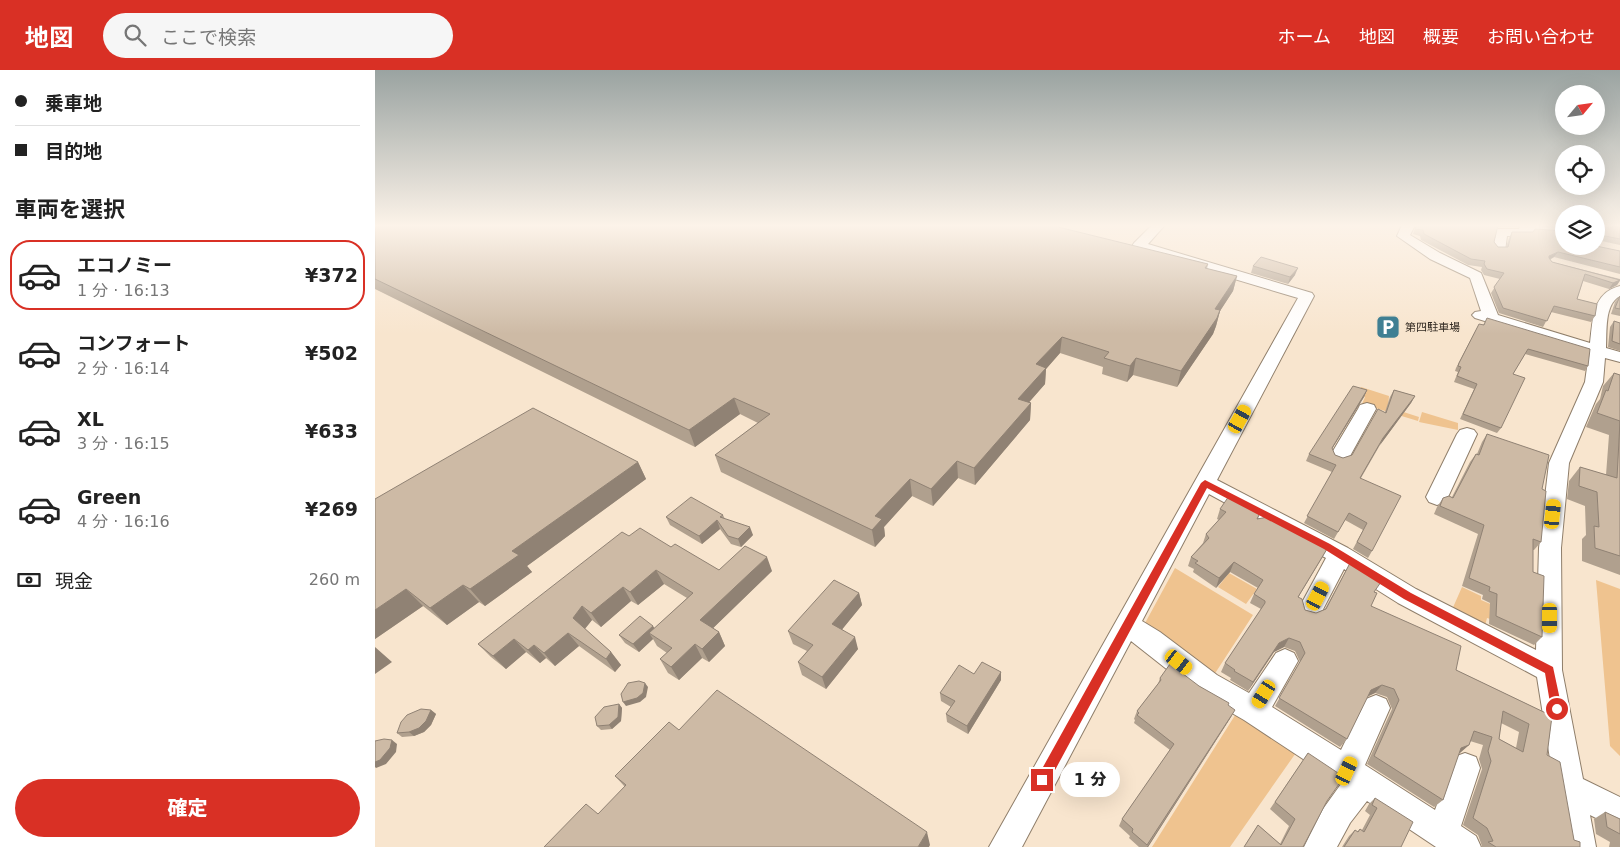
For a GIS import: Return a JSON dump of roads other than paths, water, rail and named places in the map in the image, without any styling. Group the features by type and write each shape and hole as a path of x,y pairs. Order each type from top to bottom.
{"street":[{"path":"1005,847 1128,626 1307,296 1190,261"},
{"path":"1446,261 1476,276 1486,316 1620,357"},
{"path":"1580,847 1549,670 1550,548 1559,463 1594,382 1607,319 1605,301 1617,282"},
{"path":"1340,456 1367,409"},
{"path":"1437,497 1467,434"},
{"path":"1205,483 1340,554 1407,596 1549,670"},
{"path":"1310,610 1340,554"},
{"path":"1128,626 1151,640 1207,684 1254,711 1454,840 1465,768"},
{"path":"1254,711 1285,661"},
{"path":"1320,847 1342,807 1359,787 1356,777 1376,708"},
{"path":"1571,789 1620,814"}],"place":[{"name":"第四駐車場","path":"1388,327"}]}
